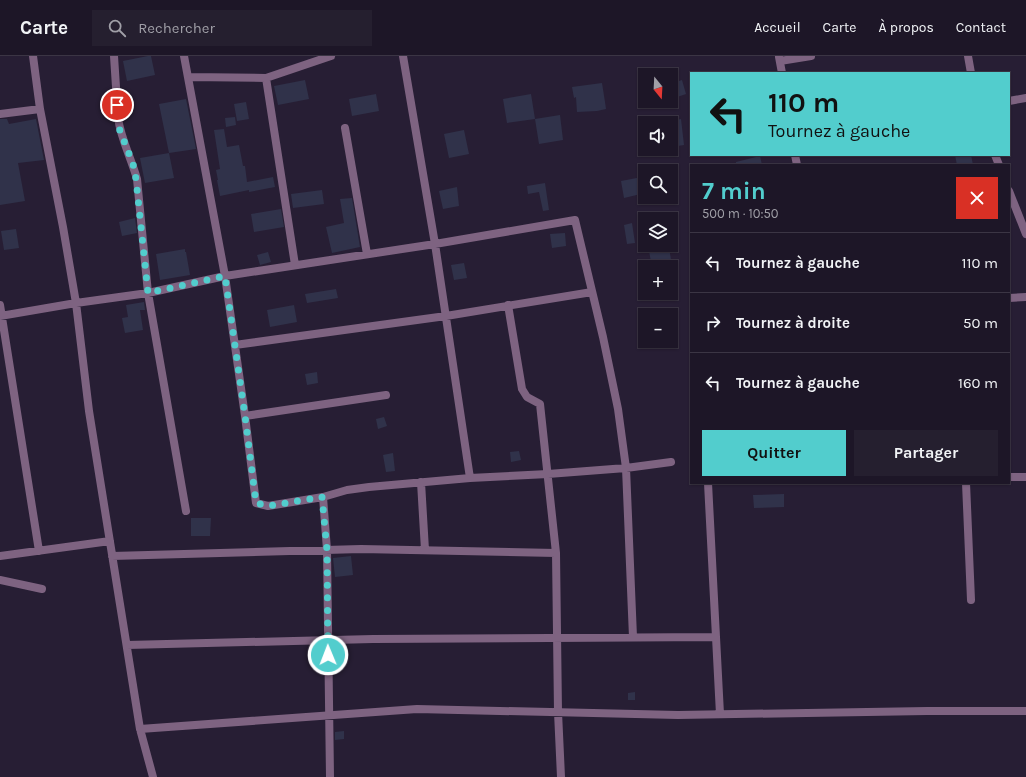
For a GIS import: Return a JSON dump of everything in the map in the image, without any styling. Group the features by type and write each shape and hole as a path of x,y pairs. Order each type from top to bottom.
{"street":[{"path":"33,56 40,109 76,303 89,410 140,729 153,777"},
{"path":"114,56 118,123 122,138 133,164 136,179 148,293 186,511"},
{"path":"184,56 225,276 256,503 268,506 322,497 355,489 421,482 626,468 671,462"},
{"path":"188,78 266,78 331,56"},
{"path":"403,56 435,244 470,478"},
{"path":"782,72 779,59 811,56"},
{"path":"968,56 971,72"},
{"path":"266,78 295,265"},
{"path":"1010,101 1026,98"},
{"path":"0,114 40,109"},
{"path":"345,128 368,254"},
{"path":"1010,193 1024,225 1026,234"},
{"path":"1,316 76,303 148,293 225,276 435,244 575,220 603,337 618,409 626,468 633,637"},
{"path":"235,344 446,316 592,292"},
{"path":"1010,298 1026,297"},
{"path":"0,305 38,551"},
{"path":"508,306 522,389 527,396 540,404 548,474 556,552 558,712 561,777"},
{"path":"245,416 386,395"},
{"path":"1010,477 1026,476"},
{"path":"421,482 425,550"},
{"path":"708,484 720,714"},
{"path":"966,484 971,600"},
{"path":"322,497 327,550 330,777"},
{"path":"0,556 110,541"},
{"path":"112,556 361,549 556,552"},
{"path":"0,580 42,589"},
{"path":"127,645 328,640 557,637 716,637"},
{"path":"140,729 417,710 678,715 1026,711"}],"building":[{"path":"151,56 155,75 127,81 123,61"},
{"path":"305,80 309,99 278,105 274,86"},
{"path":"682,80 686,94 678,97 678,81"},
{"path":"602,83 606,109 577,112 576,97 574,98 572,87"},
{"path":"376,94 379,111 352,116 349,99"},
{"path":"531,94 535,119 507,123 503,99"},
{"path":"186,99 196,149 169,153 159,104"},
{"path":"246,102 249,119 237,121 234,104"},
{"path":"560,115 563,140 539,144 535,119"},
{"path":"235,117 236,125 226,127 225,118"},
{"path":"0,119 7,119 9,124 36,119 44,160 18,163 25,201 0,205"},
{"path":"681,119 684,145 678,146 678,120"},
{"path":"224,129 227,147 239,145 243,166 245,166 247,182 273,177 275,187 249,192 249,190 220,196 216,170 220,169 214,130"},
{"path":"464,130 469,154 449,158 444,134"},
{"path":"169,153 174,178 145,183 140,158"},
{"path":"760,156 762,164 736,164 736,162"},
{"path":"955,156 971,156 973,164 957,164"},
{"path":"638,178 638,195 624,198 621,181"},
{"path":"545,183 549,210 543,211 539,192 528,194 527,186"},
{"path":"457,187 459,206 443,209 439,191"},
{"path":"322,190 324,204 293,208 291,194"},
{"path":"352,198 360,247 332,253 326,227 344,223 340,199"},
{"path":"281,209 284,227 254,232 251,214"},
{"path":"135,218 137,233 122,236 119,222"},
{"path":"632,223 635,243 627,244 624,225"},
{"path":"16,229 19,248 4,250 1,231"},
{"path":"565,233 566,246 552,248 550,234"},
{"path":"185,249 190,275 160,280 156,254"},
{"path":"268,252 271,262 260,265 257,255"},
{"path":"649,252 670,252 671,260 651,260"},
{"path":"464,263 467,278 454,280 451,265"},
{"path":"336,289 338,298 307,303 305,294"},
{"path":"144,302 145,310 140,310 143,330 125,333 122,318 128,317 126,305"},
{"path":"294,305 297,322 270,327 267,310"},
{"path":"317,372 318,383 307,385 305,374"},
{"path":"384,417 387,426 378,429 376,419"},
{"path":"519,451 521,460 511,462 510,452"},
{"path":"393,453 395,471 386,472 383,455"},
{"path":"784,494 784,507 754,508 753,495"},
{"path":"191,518 211,518 210,536 191,536"},
{"path":"351,556 353,575 335,577 333,558"},
{"path":"635,692 635,700 628,700 628,693"},
{"path":"344,731 344,739 335,740 335,732"}],"route":[{"path":"117,105 119,128 133,164 136,179 148,293 225,276 256,503 268,506 322,497 327,550 328,655"}]}
